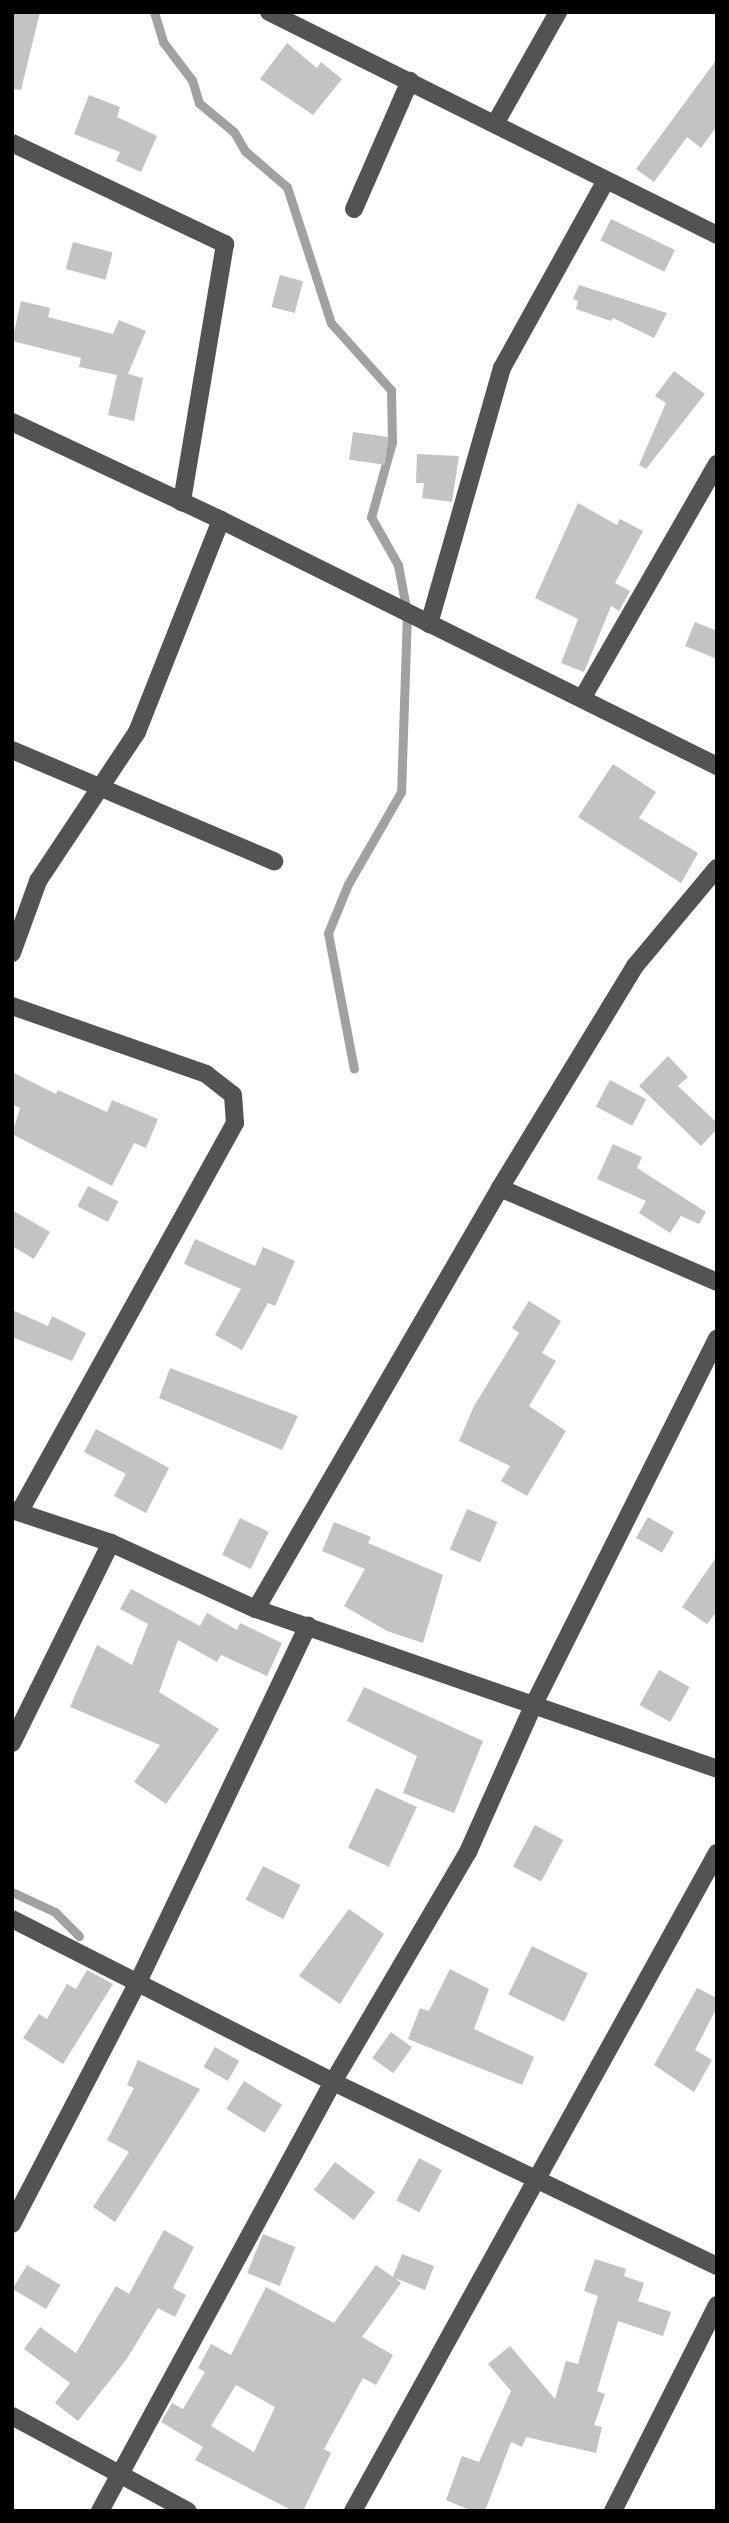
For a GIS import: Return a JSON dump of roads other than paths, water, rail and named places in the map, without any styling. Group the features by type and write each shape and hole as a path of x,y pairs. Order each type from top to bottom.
{"street":[{"path":"268,12 410,81 605,182 717,235"},
{"path":"495,124 558,12"},
{"path":"354,209 410,81"},
{"path":"12,143 225,244 182,502"},
{"path":"429,624 502,368 605,182"},
{"path":"12,422 221,520 583,697 717,766"},
{"path":"583,697 717,464"},
{"path":"12,953 38,881 137,732 221,520"},
{"path":"12,750 98,790 274,862"},
{"path":"256,1609 500,1188 635,966 717,868"},
{"path":"12,1006 206,1074 233,1095 235,1123 16,1511 111,1543 256,1609 717,1769"},
{"path":"500,1188 717,1282"},
{"path":"100,2511 332,2082 468,1852 533,1706 717,1339"},
{"path":"12,1743 111,1543"},
{"path":"12,2224 138,1982 308,1626"},
{"path":"353,2511 533,2181 717,1853"},
{"path":"12,1919 533,2181 717,2266"},
{"path":"613,2511 717,2305"},
{"path":"12,2416 188,2511"}],"waterway":[{"path":"154,12 163,42 192,80 199,103 234,132 245,151 287,187 331,323 391,390 392,442 371,517 398,565 407,613 401,792 348,884 328,933 354,1069"},
{"path":"12,1892 55,1912 79,1936"}]}
